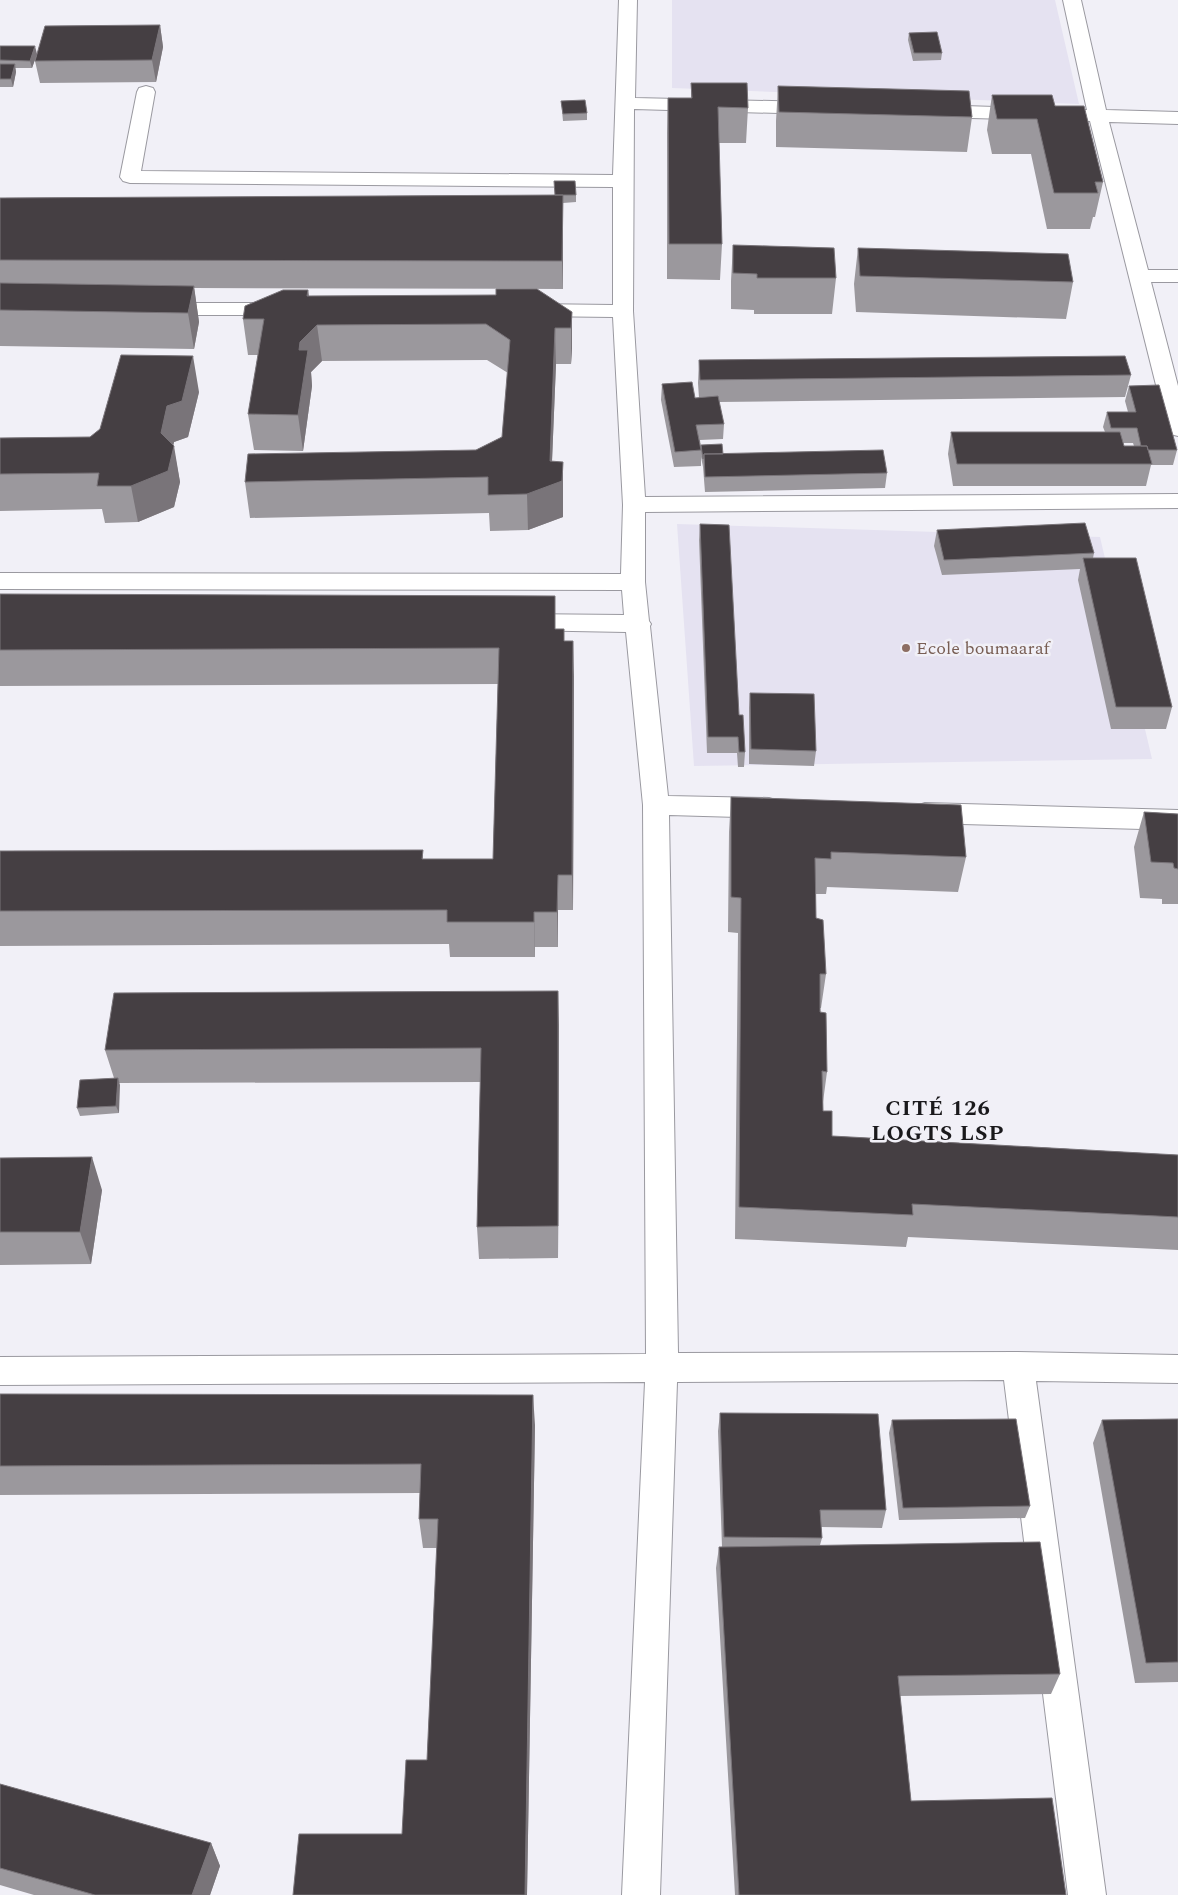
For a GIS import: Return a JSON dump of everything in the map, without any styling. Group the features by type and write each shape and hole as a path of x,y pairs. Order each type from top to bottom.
{"street":[{"path":"628,0 622,181 623,311 634,505 633,582 639,624 656,805 662,1367 641,1895"},
{"path":"1072,0 1098,116 1178,429"},
{"path":"146,92 130,177 622,181"},
{"path":"625,103 832,108"},
{"path":"920,111 1178,118"},
{"path":"1139,276 1178,276"},
{"path":"138,309 296,309"},
{"path":"514,310 623,311"},
{"path":"634,505 1178,501"},
{"path":"0,581 633,582"},
{"path":"502,621 639,624"},
{"path":"656,805 794,809"},
{"path":"902,812 1178,820"},
{"path":"1018,1366 1087,1895"},
{"path":"0,1371 1018,1366 1178,1369"}],"shaded area":[{"path":"672,0 1055,0 1079,104 672,88"},
{"name":"Ecole boumaaraf","path":"677,524 1100,537 1152,759 694,766"}],"building":[{"path":"160,25 152,60 35,61 45,26"},
{"path":"937,32 942,53 914,53 909,33"},
{"path":"0,46 35,46 30,61 0,60"},
{"path":"0,64 15,64 11,79 0,79"},
{"path":"691,83 747,83 748,108 718,107 722,244 669,244 668,98 692,98"},
{"path":"778,86 969,91 972,117 779,112"},
{"path":"992,95 1052,95 1055,106 1084,106 1103,182 1095,182 1098,193 1054,193 1037,119 997,119"},
{"path":"585,100 587,113 563,114 561,101"},
{"path":"554,181 575,181 576,195 555,195"},
{"path":"563,195 562,261 0,260 0,198"},
{"path":"733,245 834,248 836,278 757,278 757,274 733,273"},
{"path":"858,248 1068,254 1073,282 860,276"},
{"path":"0,283 194,286 188,313 0,310"},
{"path":"496,289 537,289 572,312 571,328 555,328 550,461 563,462 562,481 527,494 488,495 488,477 245,482 248,454 476,450 502,437 510,340 486,324 317,325 300,342 299,350 308,350 298,415 248,414 264,319 243,319 245,306 283,290 308,290 307,296 496,295"},
{"path":"121,355 193,356 182,401 167,406 161,433 174,446 168,471 131,486 97,486 99,473 0,474 0,438 90,437 100,429"},
{"path":"1125,356 1131,375 700,380 699,360"},
{"path":"692,382 695,398 718,396 724,424 696,425 701,450 675,452 662,384"},
{"path":"1159,385 1177,450 1148,450 1147,446 1141,446 1137,428 1111,428 1107,412 1136,412 1129,386"},
{"path":"951,432 1120,432 1124,446 1147,446 1152,464 957,464"},
{"path":"722,444 723,454 704,454 703,459 701,445"},
{"path":"883,450 887,473 705,477 704,454"},
{"path":"1085,523 1094,553 944,560 937,530"},
{"path":"700,524 729,525 739,715 743,715 745,752 739,752 738,737 708,737"},
{"path":"1083,558 1136,558 1172,707 1116,707"},
{"path":"0,594 555,596 555,629 564,629 564,641 573,641 572,875 558,875 557,912 534,912 534,922 447,922 447,910 0,911 0,851 423,850 422,859 493,859 499,648 0,650"},
{"path":"750,693 814,694 816,751 751,749"},
{"path":"731,797 961,805 966,857 831,852 831,859 815,858 816,918 823,920 826,974 820,974 820,1012 826,1013 827,1072 822,1071 823,1111 832,1111 832,1136 1178,1155 1178,1217 912,1204 913,1215 739,1207 741,898 731,897"},
{"path":"1144,812 1178,814 1178,869 1174,868 1173,863 1151,862"},
{"path":"558,991 558,1226 477,1227 481,1048 105,1050 114,993"},
{"path":"118,1078 116,1106 77,1108 80,1080"},
{"path":"92,1157 80,1232 0,1232 0,1158"},
{"path":"0,1394 533,1395 525,1895 293,1895 299,1834 402,1834 406,1760 427,1760 438,1519 419,1519 421,1464 0,1466"},
{"path":"720,1413 878,1414 886,1510 820,1510 822,1538 724,1537"},
{"path":"1016,1419 1030,1506 903,1508 892,1420"},
{"path":"1178,1419 1178,1662 1146,1663 1102,1420"},
{"path":"1040,1542 1060,1674 898,1676 911,1801 1052,1798 1066,1895 739,1895 719,1547"},
{"path":"0,1784 211,1843 192,1895 95,1895 0,1868"}],"place":[{"name":"Ecole boumaaraf","path":"906,648"}],"district":[{"name":"CITÉ 126 LOGTS LSP","path":"938,1120"}]}
